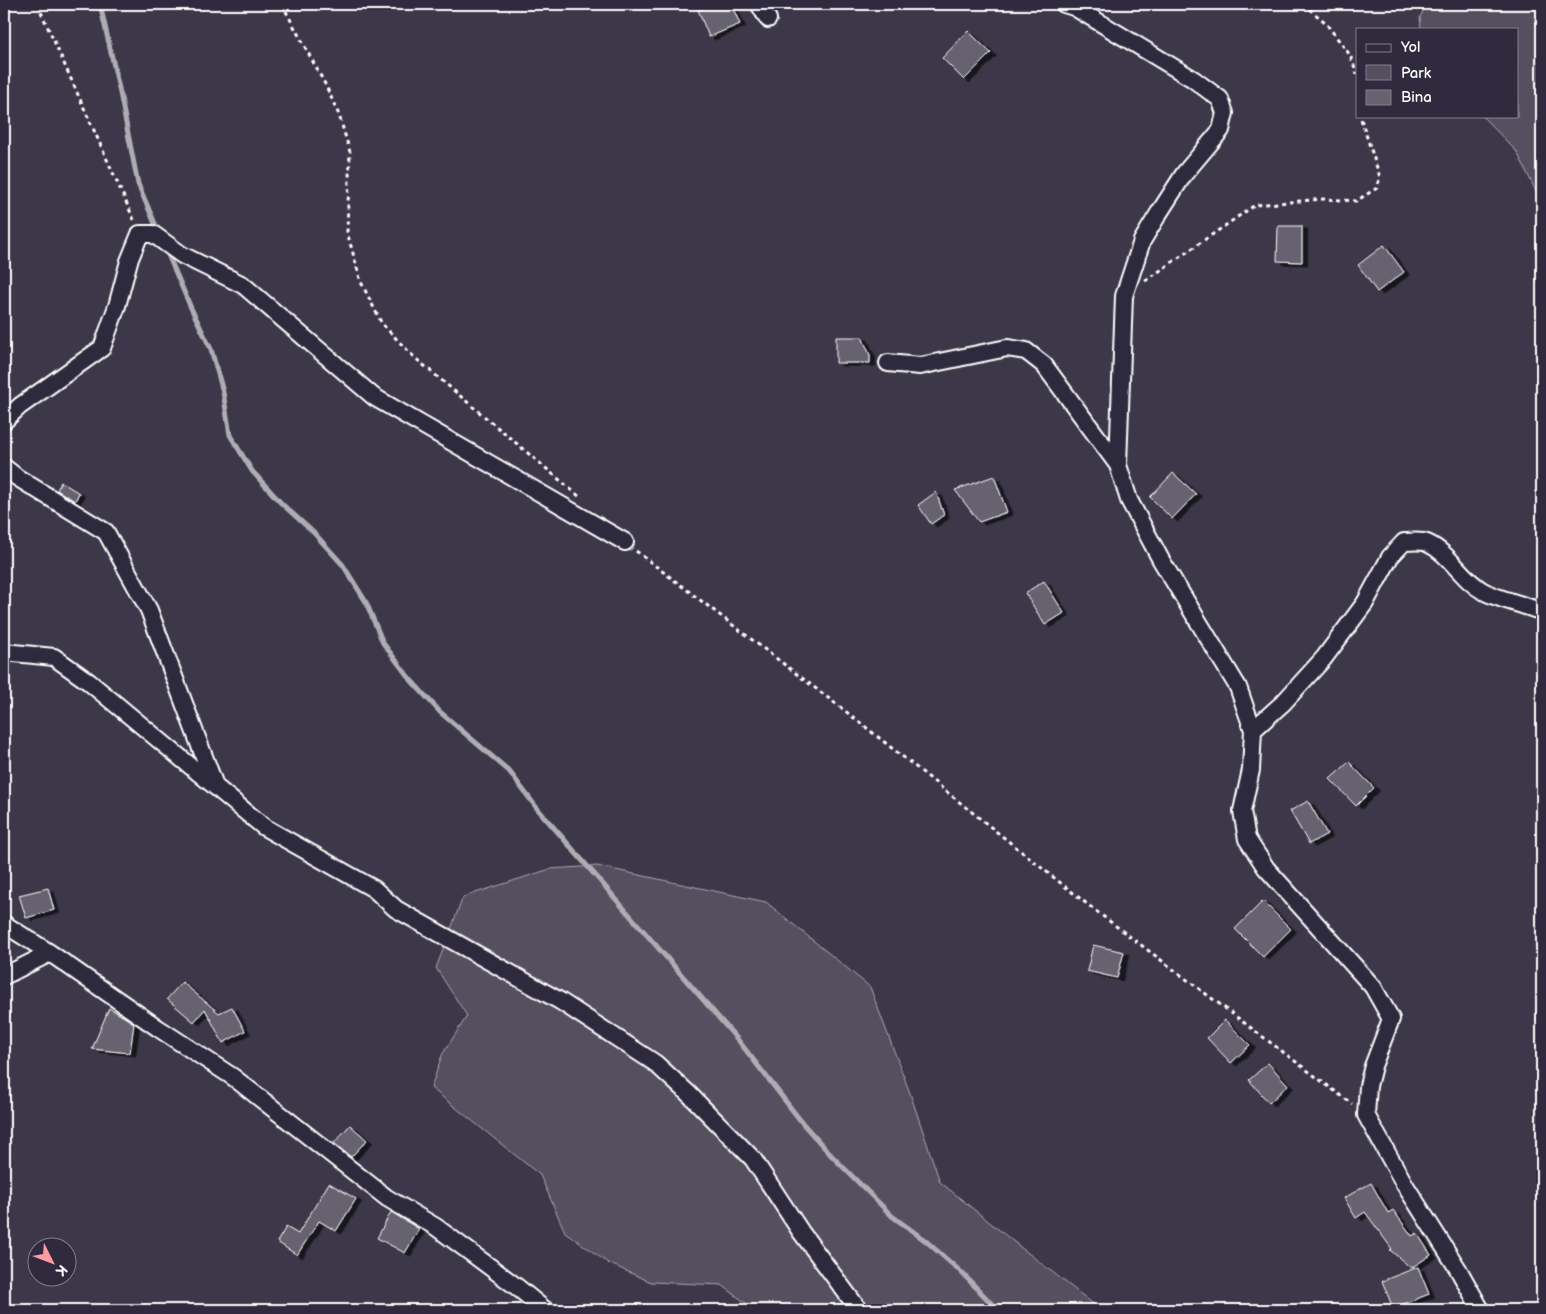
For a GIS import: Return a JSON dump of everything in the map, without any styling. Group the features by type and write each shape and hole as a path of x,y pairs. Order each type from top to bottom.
{"street":[{"path":"759,4 768,20"},
{"path":"1064,4 1074,7 1193,79 1220,99 1225,113 1222,130 1184,174 1142,241 1124,296 1118,465 1128,500 1161,560 1238,687 1253,730 1251,770 1242,811 1247,839 1266,868 1373,986 1391,1019 1373,1066 1368,1086 1366,1115 1405,1185 1458,1269 1481,1310"},
{"path":"4,421 20,406 102,348 117,306 129,261 140,234 153,234 182,255 243,285 374,396 624,542"},
{"path":"888,363 920,366 1007,348 1026,351 1044,365 1118,465"},
{"path":"4,467 18,478 106,532 149,610 214,785"},
{"path":"1253,730 1283,703 1324,658 1365,603 1390,557 1404,542 1420,541 1427,543 1439,551 1471,583 1484,591 1542,611"},
{"path":"4,652 54,657 89,682 264,827 374,889 396,909 560,1001 655,1063 690,1095 753,1159 801,1232 858,1310"},
{"path":"4,924 233,1076 387,1198 436,1227 545,1310"},
{"path":"4,976 50,953"}],"path":[{"path":"39,4 140,234"},
{"path":"282,4 326,86 339,116 350,152 347,232 361,282 382,324 414,357 585,502"},
{"path":"1303,4 1325,22 1350,55 1356,71"},
{"path":"1124,296 1255,205 1323,199 1356,201 1377,188 1380,177 1361,118"},
{"path":"624,542 853,717 1092,908 1366,1115"}],"green space":[{"path":"1427,4 1542,4 1542,204 1517,152 1484,118 1518,118 1518,28 1421,28 1420,17"},
{"path":"597,866 766,902 870,987 911,1096 940,1182 1096,1306 1098,1310 755,1310 722,1285 651,1282 608,1263 565,1232 540,1175 431,1088 442,1055 467,1016 436,968 463,897 550,869"}],"building":[{"path":"714,4 731,4 740,24 709,37 698,10"},
{"path":"968,31 991,53 964,80 942,58"},
{"path":"1278,226 1302,226 1302,262 1277,261"},
{"path":"1384,245 1404,272 1377,292 1358,265"},
{"path":"836,337 862,337 870,355 870,363 836,363"},
{"path":"1173,473 1196,494 1172,519 1150,497"},
{"path":"994,476 1007,512 979,522 955,490"},
{"path":"61,482 79,493 75,501 57,490"},
{"path":"936,492 944,515 931,524 918,505"},
{"path":"1044,581 1064,613 1045,625 1025,593"},
{"path":"1349,762 1374,788 1356,806 1330,779"},
{"path":"1308,801 1327,834 1309,844 1290,811"},
{"path":"48,888 54,910 26,918 19,895"},
{"path":"1263,901 1291,929 1263,957 1235,929"},
{"path":"1093,945 1124,952 1117,978 1087,971"},
{"path":"182,982 219,1013 232,1007 245,1031 223,1043 205,1009 194,1022 167,999"},
{"path":"109,1008 134,1023 130,1053 92,1049"},
{"path":"1225,1020 1250,1045 1231,1063 1207,1038"},
{"path":"1268,1063 1288,1085 1269,1103 1249,1080"},
{"path":"350,1125 367,1140 351,1157 334,1143"},
{"path":"329,1183 356,1199 336,1231 319,1221 297,1255 277,1242 286,1227 298,1234"},
{"path":"1371,1183 1388,1213 1393,1210 1412,1236 1417,1233 1431,1255 1411,1268 1390,1250 1392,1249 1365,1212 1356,1218 1344,1198"},
{"path":"391,1212 419,1229 405,1253 377,1238"},
{"path":"1418,1267 1429,1294 1393,1308 1382,1281"}],"waterway":[{"path":"100,4 138,184 159,233"},
{"path":"166,250 211,349 223,392 230,435 252,471 343,565 366,602 383,643 410,679 440,712 509,771 536,807 738,1040 804,1125 832,1156 892,1216 926,1241 961,1272 998,1310"}]}
